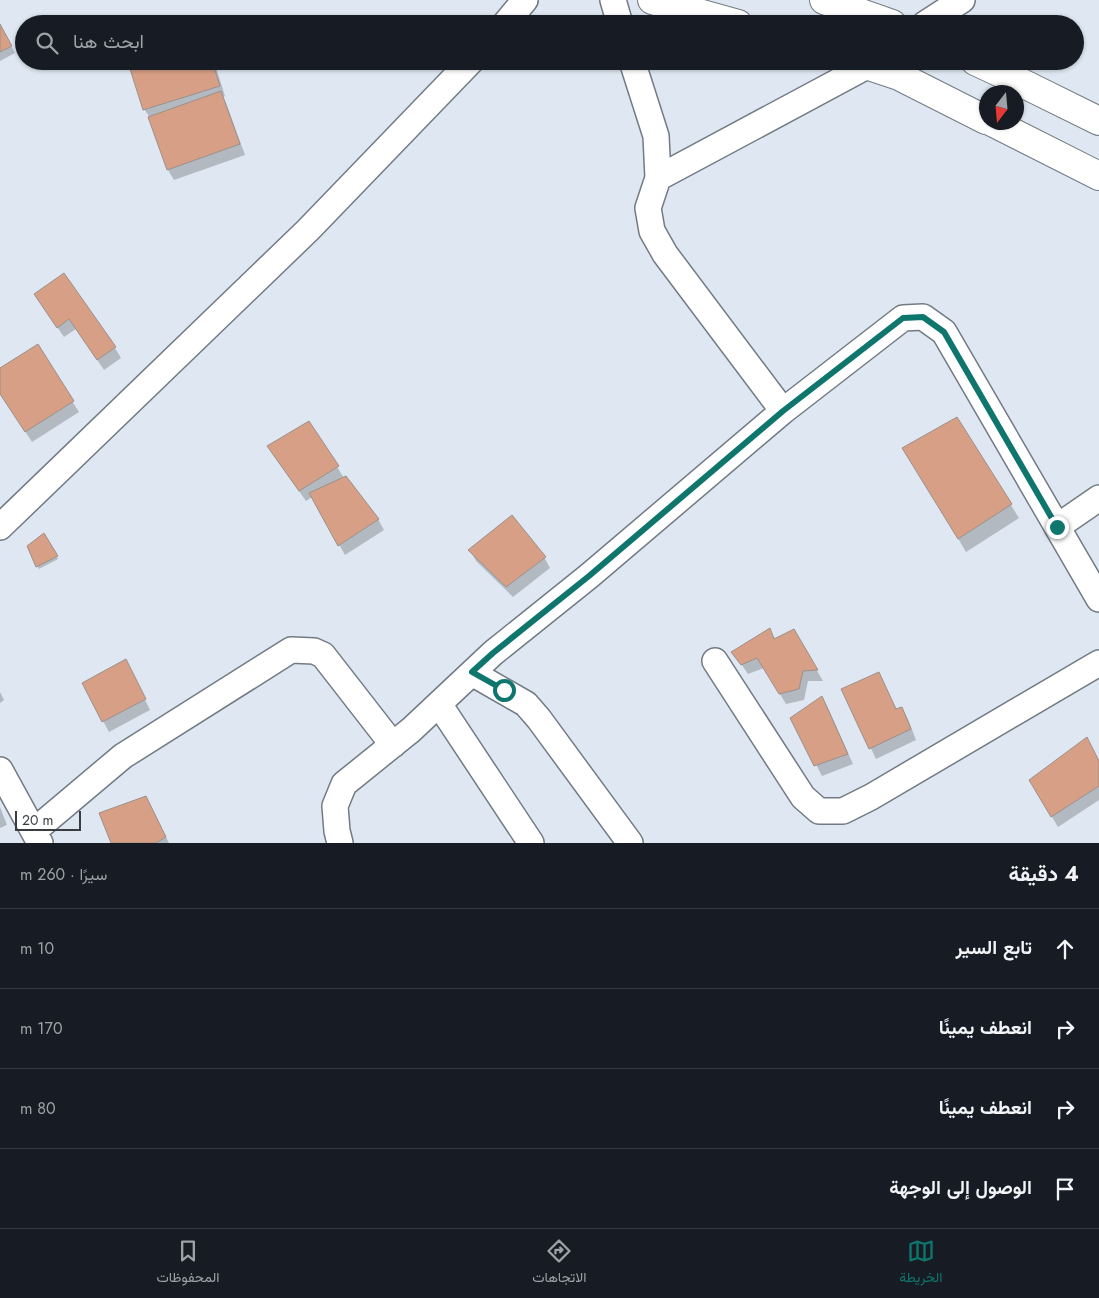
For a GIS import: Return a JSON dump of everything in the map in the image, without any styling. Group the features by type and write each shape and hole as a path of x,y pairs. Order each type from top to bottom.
{"main road":[{"path":"652,0 706,15"},
{"path":"824,0 866,15"},
{"path":"880,70 899,76 979,116"},
{"path":"994,70 1099,121"},
{"path":"1008,130 1099,176"}],"street":[{"path":"512,15 525,0"},
{"path":"613,0 617,15"},
{"path":"939,15 962,0"},
{"path":"0,527 308,230 462,70"},
{"path":"635,70 656,136 658,178 648,208 652,231 666,254 783,411"},
{"path":"658,178 850,70"},
{"path":"340,843 335,806 344,784 411,730 493,653 589,576 783,411 903,318 923,317 944,332 1099,600"},
{"path":"1057,527 1099,498"},
{"path":"0,770 37,837 123,756 291,650 314,651 323,655 393,745"},
{"path":"715,661 803,797 820,811 843,811 871,797 1099,663"},
{"path":"472,672 526,704 630,843"},
{"path":"439,704 531,843"}],"building":[{"path":"0,24 12,46 0,52"},
{"path":"130,70 215,70 220,86 143,110"},
{"path":"221,91 240,144 167,170 148,117"},
{"path":"64,273 116,347 97,360 69,319 57,328 34,294"},
{"path":"38,344 74,401 25,432 0,394 0,368"},
{"path":"957,417 1012,504 958,539 902,448"},
{"path":"309,421 339,466 299,491 267,446"},
{"path":"346,476 379,519 338,546 309,493"},
{"path":"512,515 546,557 506,587 468,550"},
{"path":"44,533 58,556 36,567 27,546"},
{"path":"770,628 774,639 794,629 818,670 803,671 799,689 779,694 757,658 741,665 731,652"},
{"path":"126,659 146,699 102,722 82,683"},
{"path":"879,672 896,709 902,707 911,729 869,749 841,689"},
{"path":"822,696 848,754 814,766 790,718"},
{"path":"1087,737 1099,761 1099,786 1051,817 1029,780"},
{"path":"146,796 166,837 156,843 111,843 99,813"}],"route":[{"path":"504,690 472,672 589,576 783,411 903,318 923,317 944,332 1057,527"}]}
